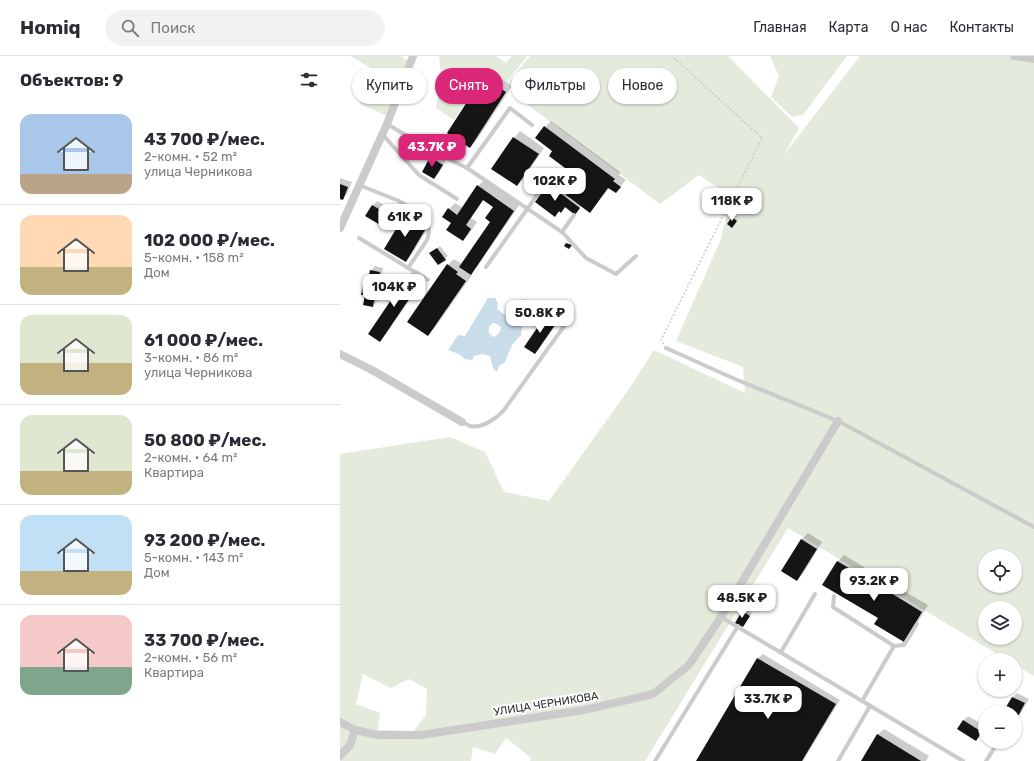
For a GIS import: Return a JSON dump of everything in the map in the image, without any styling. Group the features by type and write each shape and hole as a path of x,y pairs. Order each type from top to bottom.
{"street":[{"path":"340,228 382,134 413,56"},
{"path":"1014,56 1034,59"},
{"path":"340,354 372,370 462,422"},
{"name":"УЛИЦА ЧЕРНИКОВА","path":"340,722 355,730 378,735 421,735 584,710 653,694 689,666 721,617 838,421"},
{"path":"340,756 350,745 355,730"}],"lane":[{"path":"467,168 510,108 532,125"},
{"path":"386,124 434,152 467,168 562,232 586,258 616,274 636,256"},
{"path":"382,134 419,175 458,199"},
{"path":"486,267 552,174 566,184"},
{"path":"360,185 399,201 424,216 428,223 429,232 427,240 408,268"},
{"path":"562,232 574,215"},
{"path":"359,238 428,280"},
{"path":"462,422 471,426 482,425 498,416 504,410 567,322"},
{"path":"666,348 735,379 838,421 1034,527"},
{"path":"781,652 816,594"},
{"path":"834,596 833,607 894,646 904,645 917,624"},
{"path":"721,617 963,761"},
{"path":"655,761 738,626"},
{"path":"862,701 894,646"},
{"path":"838,761 870,706"},
{"path":"986,761 994,749"}],"path":[{"path":"666,348 661,340 762,138 672,56"}],"green space":[{"path":"350,56 401,56 408,61 405,68 371,68"},
{"path":"439,56 496,56 506,63 512,56 527,56 518,68 511,68 511,77 506,83 503,81 503,68 440,68"},
{"path":"530,56 728,56 799,128 783,156 860,56 1034,56 1034,676 1022,669 1022,653 995,653 982,645 1022,645 1022,601 978,601 978,643 788,528 645,761 530,761 531,758 506,738 495,754 473,747 471,761 340,761 340,454 450,437 485,452 504,492 549,501 629,389 654,350 745,393 743,367 676,341 721,239 731,196 699,175 660,204 527,104 600,104 600,68 520,68","holes":["363,674 391,688 409,679 427,689 426,715 414,731 378,730 380,713 356,704"]},
{"path":"770,56 847,56 803,115 792,117 771,97 779,76"},
{"path":"511,79 511,88 508,83"},
{"path":"360,104 392,104 387,116"},
{"path":"437,104 464,104 454,120 436,108"}],"water":[{"path":"488,298 495,298 498,303 497,309 509,318 515,318 517,316 517,304 523,299 529,300 532,306 524,315 521,335 512,345 505,362 499,366 497,372 493,368 490,356 483,354 474,356 472,360 465,359 459,354 448,350 458,335 465,336","holes":["493,323 501,327 501,329 499,333 493,337 489,333 489,328"]}],"building":[{"path":"466,104 498,104 470,148 447,133"},
{"path":"544,126 615,179 613,181 621,187 616,193 608,188 590,213 566,195 575,183 566,176 569,171 549,156 552,151 535,138"},
{"path":"513,137 539,154 517,186 491,169"},
{"path":"443,139 449,143 443,153 437,149"},
{"path":"430,157 443,165 434,179 422,172"},
{"path":"340,184 348,187 343,200 340,199"},
{"path":"548,184 580,208 575,215 565,207 561,213 559,211 555,217 535,202"},
{"path":"477,185 514,211 471,275 459,267 490,222 485,218 493,207 483,200 466,225 471,229 463,241 446,230 451,223 442,217 448,208 457,215"},
{"path":"396,204 400,207 396,213 392,210"},
{"path":"372,205 394,218 387,229 365,216"},
{"path":"405,214 421,224 419,226 425,230 406,262 384,249"},
{"path":"732,217 737,221 732,228 727,224"},
{"path":"566,243 572,245 569,249 564,246"},
{"path":"437,248 446,260 438,265 429,253"},
{"path":"447,264 458,272 456,274 466,281 428,336 407,322"},
{"path":"370,270 380,272 377,285 387,287 385,297 375,295 373,307 363,305 365,295 361,295 364,280 368,280"},
{"path":"408,275 420,283 380,342 368,334"},
{"path":"546,315 557,322 535,354 524,347"},
{"path":"801,539 817,549 797,581 781,571"},
{"path":"837,561 859,574 854,583 876,596 881,587 922,612 904,642 874,624 878,618 822,585"},
{"path":"742,611 750,616 743,627 735,623"},
{"path":"757,658 836,704 802,761 696,761"},
{"path":"1012,697 1025,703 1022,709 1022,705 1007,705"},
{"path":"963,720 978,729 978,738 976,741 957,729"},
{"path":"877,734 921,761 861,761"}]}
